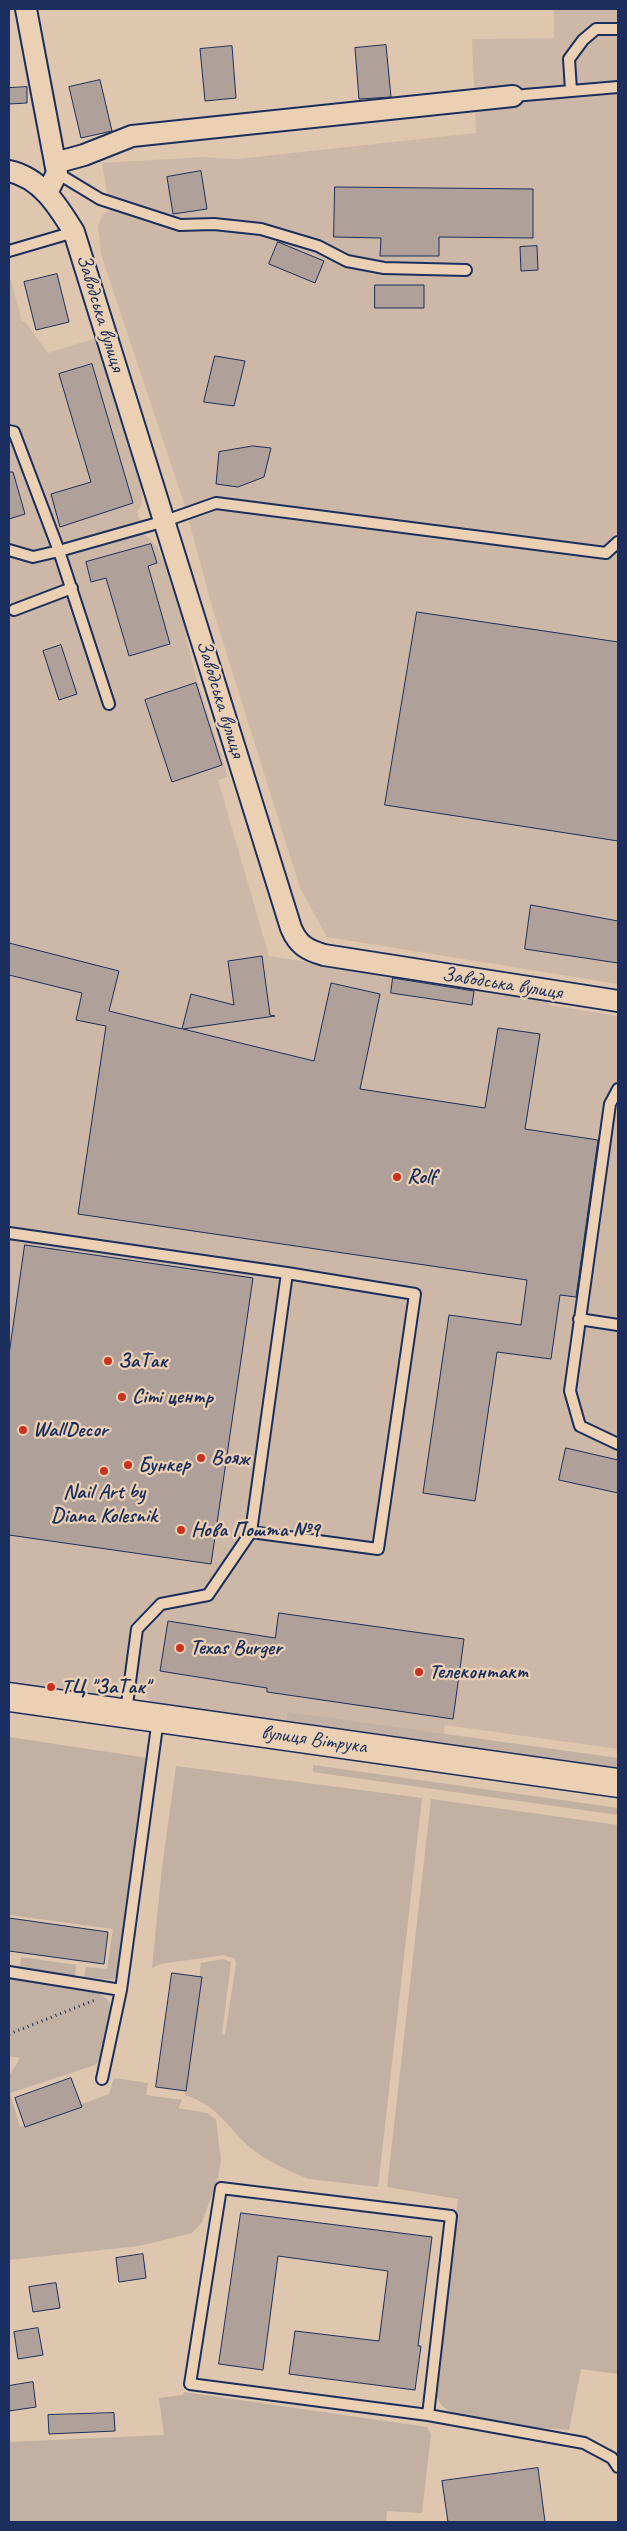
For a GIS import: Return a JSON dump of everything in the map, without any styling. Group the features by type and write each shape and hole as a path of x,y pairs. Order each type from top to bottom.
{"main road":[{"name":"вулиця Вітрука","path":"9,1697 125,1719 618,1795"},
{"name":"вулиця Вітрука","path":"9,1709 125,1719"},
{"name":"вулиця Вітрука","path":"158,1724 618,1783"}],"street":[{"path":"26,9 56,168 47,193"},
{"path":"56,168 132,136 513,96"},
{"name":"Заводська вулиця","path":"9,171 27,178 47,193 74,232 288,918 298,942 305,948 324,955 618,1001"}],"lane":[{"path":"572,90 570,60 583,40 596,29 618,30"},
{"path":"513,96 572,90 618,88"},
{"path":"56,168 100,199 180,225 214,224 261,229 318,246 348,261 384,268 466,270"},
{"path":"9,251 74,232"},
{"path":"9,431 14,432 59,551 109,704"},
{"path":"9,550 33,557 165,521 216,503 606,553 618,542"},
{"path":"14,610 72,588"},
{"path":"618,1088 610,1104 570,1390 580,1426 618,1444"},
{"path":"9,1233 287,1273 415,1294 378,1549 252,1532"},
{"path":"125,1719 138,1629 161,1604 208,1595 252,1532 287,1273"},
{"path":"579,1319 618,1326"},
{"path":"102,2079 121,1990 158,1724"},
{"path":"9,1972 121,1990"},
{"path":"428,2415 451,2216 221,2188 190,2384 428,2415 584,2443 612,2458 618,2467"}],"path":[{"path":"9,2034 121,1990"}],"shaded area":[{"path":"554,9 618,9 618,984 327,937 300,888 213,610 183,500 101,254 98,226 103,215 110,210 102,163 203,157 237,159 476,133 472,39 554,38"},
{"path":"9,274 22,321 26,323 48,353 96,338 140,484 142,497 141,506 137,512 145,535 157,546 168,571 188,636 186,637 194,670 228,777 218,780 269,956 549,999 549,1005 618,1016 618,1749 445,1725 442,1746 157,1705 146,1697 141,1685 120,1682 111,1693 101,1697 9,1684"},
{"path":"288,1712 618,1758 618,1771 286,1723"},
{"path":"9,1737 148,1758 118,1970 114,1980 84,1977 86,1967 107,1969 113,1929 9,1915"},
{"path":"313,1765 618,1808 618,1815 313,1772"},
{"path":"176,1766 422,1798 378,2187 309,2179 284,2168 266,2159 251,2148 212,2109 196,2099 185,2095 201,1963 223,1959 231,1962 222,2034 225,2035 236,1964 235,1959 224,1955 160,1964 152,1968 162,1868"},
{"path":"431,1799 618,1825 618,2374 581,2369 569,2430 478,2421 447,2410 442,2405 434,2390 444,2296 458,2199 387,2187"},
{"path":"21,1957 76,1965 75,1976 20,1968"},
{"path":"9,1979 95,1992 106,1998 113,2010 101,2060 95,2065 10,2093 20,2127 109,2094 114,2078 148,2083 146,2095 182,2100 178,2108 207,2113 216,2119 221,2161 217,2181 202,2222 192,2233 139,2246 9,2260 9,2077 20,2058 9,2056"},
{"path":"184,2392 427,2427 431,2434 422,2513 387,2511 386,2522 9,2522 9,2442 164,2435 159,2398 183,2395"}],"building":[{"path":"386,45 391,97 359,99 355,48"},
{"path":"232,46 236,98 205,101 200,49"},
{"path":"100,80 112,131 81,138 69,87"},
{"path":"27,87 27,103 9,104 9,88"},
{"path":"201,171 207,209 173,214 167,177"},
{"path":"335,187 533,189 533,238 439,237 439,256 380,256 381,238 334,237"},
{"path":"278,242 324,261 315,283 269,264"},
{"path":"537,246 538,270 521,271 520,247"},
{"path":"57,274 69,322 36,330 24,282"},
{"path":"375,285 424,285 424,308 375,308"},
{"path":"215,356 245,361 234,406 204,402"},
{"path":"92,364 133,503 60,527 51,494 91,482 59,374"},
{"path":"253,446 271,448 264,477 238,487 216,484 219,452"},
{"path":"9,472 13,472 25,514 9,519"},
{"path":"151,544 157,563 148,566 170,644 129,656 106,578 91,582 86,562"},
{"path":"417,612 618,642 618,841 385,805"},
{"path":"61,645 77,694 59,700 43,651"},
{"path":"196,683 222,765 172,782 145,700"},
{"path":"531,905 618,921 618,963 525,949"},
{"path":"9,943 119,971 109,1011 182,1029 191,994 234,1005 228,961 262,956 270,1015 275,1016 183,1029 314,1061 331,983 380,994 360,1089 485,1108 498,1028 540,1034 525,1129 598,1140 576,1297 560,1295 551,1359 497,1352 475,1501 423,1493 449,1315 521,1325 527,1280 78,1214 106,1026 76,1020 82,993 9,975"},
{"path":"393,978 474,991 472,1005 391,993"},
{"name":"Сіті центр","path":"25,1245 253,1278 211,1564 9,1535 9,1355"},
{"path":"566,1448 618,1460 618,1493 559,1480"},
{"path":"279,1613 464,1639 453,1719 267,1692 267,1688 160,1671 168,1621 275,1638"},
{"path":"9,1918 108,1932 104,1964 9,1951"},
{"path":"172,1973 202,1977 186,2091 156,2087"},
{"path":"71,2078 82,2107 25,2127 15,2098"},
{"path":"241,2213 432,2237 418,2346 421,2346 415,2390 289,2374 295,2331 379,2341 388,2271 278,2256 263,2370 219,2364"},
{"path":"143,2254 146,2278 119,2282 116,2258"},
{"path":"56,2283 60,2308 33,2312 29,2287"},
{"path":"38,2328 43,2355 18,2359 14,2332"},
{"path":"33,2382 36,2407 9,2411 9,2386"},
{"path":"114,2413 115,2431 49,2434 48,2415"},
{"path":"538,2468 545,2522 448,2522 442,2481"}],"place":[{"name":"Rolf","path":"397,1177"},
{"name":"ЗаТак","path":"108,1361"},
{"name":"Сіті центр","path":"122,1397"},
{"name":"WallDecor","path":"23,1430"},
{"name":"Вояж","path":"201,1458"},
{"name":"Бункер","path":"128,1465"},
{"name":"Nail Art by Diana Kolesnik","path":"104,1471"},
{"name":"Нова Пошта №9","path":"181,1530"},
{"name":"Texas Burger","path":"180,1648"},
{"name":"Телеконтакт","path":"419,1672"},
{"name":"ТЦ \"ЗаТак\"","path":"51,1687"}]}
